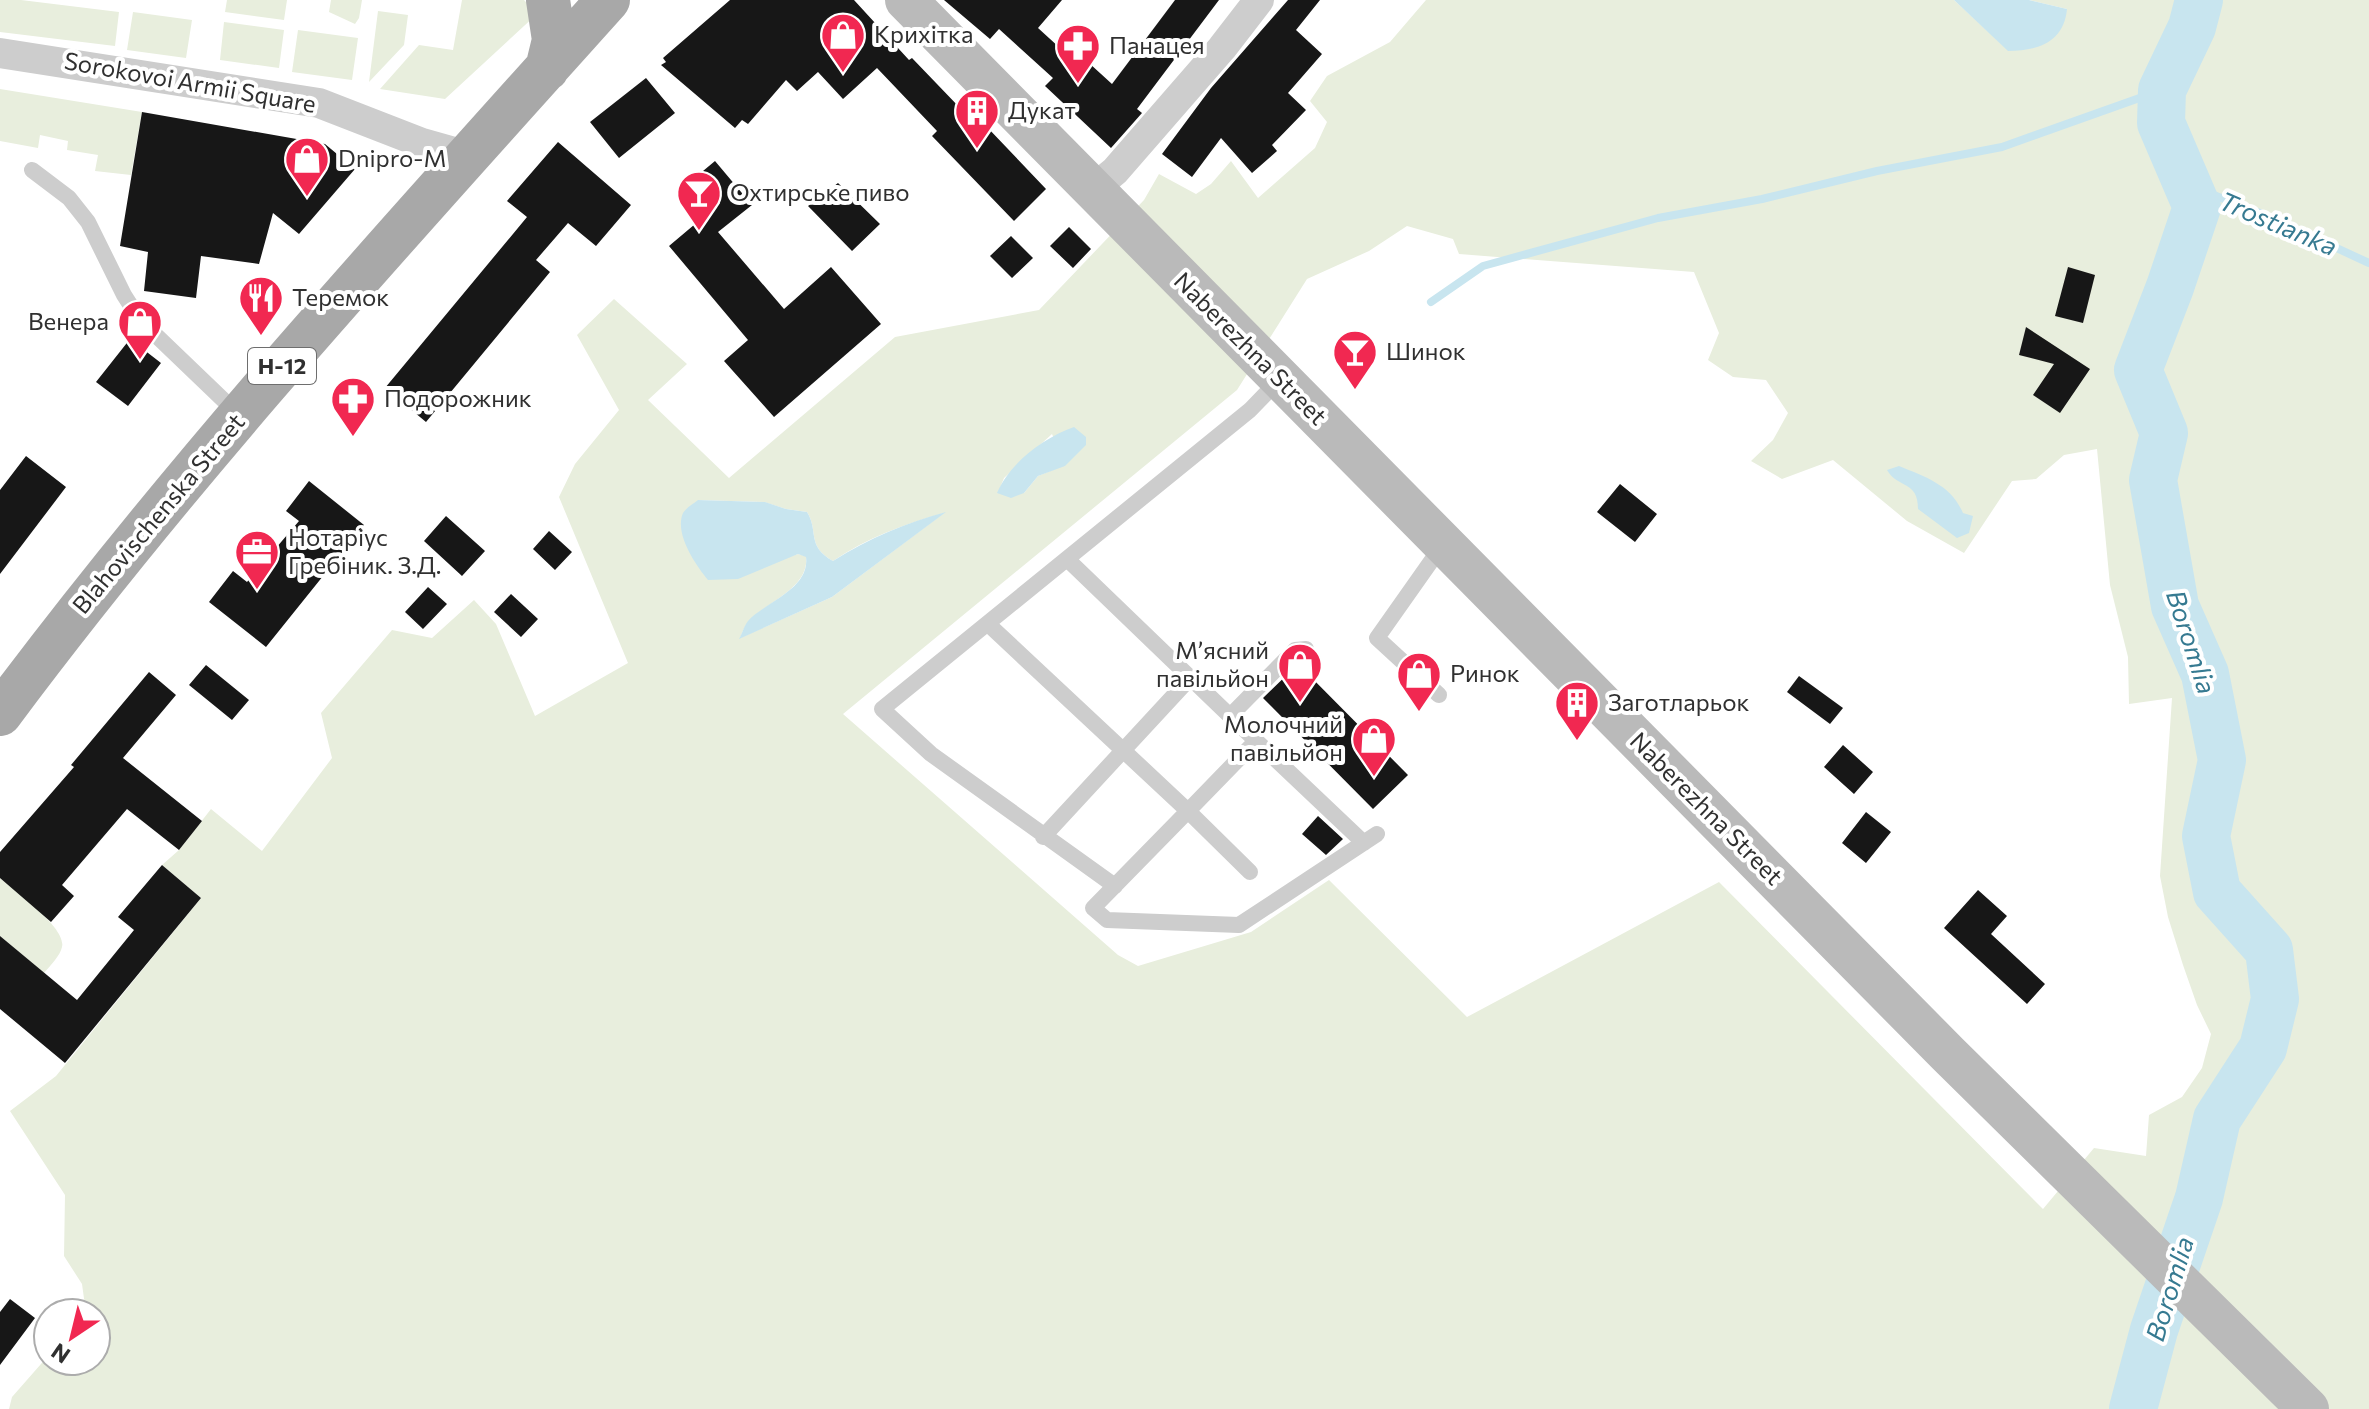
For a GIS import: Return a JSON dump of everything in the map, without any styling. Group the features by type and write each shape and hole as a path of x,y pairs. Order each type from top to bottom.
{"main road":[{"name":"Naberezhna Street","path":"906,0 1948,1054 2308,1409"},
{"name":"Blahovischenska Street","path":"0,714 65,627 240,415 547,69 578,6"}],"street":[{"path":"1092,190 1115,171 1222,48 1259,0"},
{"name":"Sorokovoi Armii Square","path":"0,53 319,103 422,143 468,156"}],"lane":[{"path":"32,170 69,198 88,222 124,295 140,320 240,415"},
{"path":"1115,886 931,754 882,709 1250,410 1280,379"},
{"path":"1439,695 1377,638 1432,560 1446,547"},
{"path":"1067,559 1256,741 1371,839 1239,925 1107,920 1093,908 1256,741"},
{"path":"988,624 1250,872"},
{"path":"1230,716 1295,650 1306,649"},
{"path":"1043,837 1191,677"}],"green space":[{"path":"0,0 119,12 115,46 0,32"},
{"path":"227,0 287,0 284,20 225,12"},
{"path":"331,0 362,0 355,24 329,12"},
{"path":"462,0 524,0 537,14 445,99 380,89 419,45 453,50"},
{"path":"1426,0 1954,0 2009,51 2067,9 2029,0 2369,0 2369,1409 9,1409 12,1397 32,1374 32,1377 112,1377 112,1297 84,1297 82,1284 64,1256 65,1195 10,1111 56,1076 201,898 162,865 179,850 211,809 262,851 332,758 321,713 392,630 432,638 474,600 496,624 535,716 628,663 559,497 575,464 619,410 577,335 614,299 687,364 648,400 729,478 895,337 1039,310 1144,200 1159,174 1196,194 1211,184 1231,161 1258,198 1315,148 1327,122 1310,101 1327,76 1390,42","holes":["1407,226 1453,239 1459,254 1694,272 1719,333 1708,360 1733,377 1766,380 1788,413 1773,440 1751,461 1782,479 1833,460 1907,521 1964,553 2012,481 2036,479 2064,455 2097,449 2110,585 2128,657 2129,704 2172,698 2160,876 2168,917 2183,965 2211,1034 2202,1068 2182,1097 2149,1115 2146,1156 2094,1148 2043,1209 1719,882 1467,1017 1329,880 1251,932 1138,966 1118,955 843,714 1237,390 1307,279 1369,251","1052,434 1065,465 1038,476 1024,493 998,493 1004,478","698,500 764,502 807,512 819,550 833,561 886,532 944,513 832,597 740,638 749,621 794,586 801,577 806,556 798,554 779,560"]},
{"path":"378,11 408,15 404,45 369,82"},
{"path":"133,12 192,20 186,58 127,50"},
{"path":"224,22 284,30 279,68 220,60"},
{"path":"298,30 358,38 352,80 292,72"},
{"path":"0,89 142,112 131,175 95,171 98,155 67,150 68,141 40,135 38,148 0,141"},
{"path":"0,878 48,920 61,939 59,954 44,973 0,936"}],"water":[{"path":"1954,0 2029,0 2067,9 2061,29 2048,42 2029,49 2008,51"},
{"path":"1074,427 1086,437 1086,445 1065,466 1038,476 1024,493 1011,498 997,493 1010,472 1029,453"},
{"path":"1899,466 1937,483 1952,495 1963,513 1973,516 1969,533 1957,538 1918,509 1915,493 1887,470"},
{"path":"698,500 765,502 807,512 819,550 833,561 888,532 946,512 832,597 739,639 748,621 801,578 806,557 798,554 738,579 708,580 688,549 681,530 683,513"}],"building":[{"path":"730,0 854,0 909,60 912,58 961,109 965,104 1046,189 1014,221 932,136 937,131 877,68 843,99 818,72 797,91 786,80 748,124 742,120 735,128 661,65 666,62 663,58"},
{"path":"944,0 1062,0 1038,28 1072,59 1078,53 1112,84 1175,0 1219,0 1137,109 1142,113 1111,148 1045,86 1053,78 999,29 990,39"},
{"path":"1288,0 1320,0 1296,30 1322,54 1288,93 1306,110 1272,145 1277,151 1252,173 1221,138 1192,177 1162,154 1211,88"},
{"path":"646,78 675,113 619,158 590,122"},
{"path":"142,112 325,144 355,169 299,234 273,213 259,264 201,256 196,298 144,291 148,252 120,246"},
{"path":"558,142 631,205 596,246 568,223 536,260 550,272 426,422 385,388 527,217 507,201"},
{"path":"715,161 752,205 718,232 784,309 831,267 881,324 774,417 724,361 748,340 669,246 720,203 697,176"},
{"path":"838,183 880,224 852,251 808,206"},
{"path":"1069,227 1091,249 1073,268 1050,246"},
{"path":"1011,236 1033,258 1012,278 990,256"},
{"path":"2068,267 2095,275 2083,323 2055,316"},
{"path":"2026,327 2090,369 2060,413 2033,395 2054,364 2019,355"},
{"path":"130,339 161,363 128,406 96,382"},
{"path":"26,456 66,487 0,574 0,490"},
{"path":"309,481 364,525 266,647 209,602 233,571 247,582 299,521 286,511"},
{"path":"1620,484 1657,514 1635,542 1597,512"},
{"path":"446,516 485,551 462,576 424,541"},
{"path":"549,531 572,552 555,570 533,549"},
{"path":"428,587 447,604 423,629 405,612"},
{"path":"511,594 538,619 521,637 494,612"},
{"path":"1298,664 1408,775 1373,809 1263,698"},
{"path":"206,665 249,700 232,720 189,685"},
{"path":"149,672 176,695 123,758 202,821 179,850 127,809 62,885 74,896 51,922 0,878 0,852 74,767 71,765"},
{"path":"1799,676 1843,708 1830,724 1787,692"},
{"path":"1843,745 1873,772 1854,794 1824,767"},
{"path":"1866,812 1891,832 1866,863 1842,843"},
{"path":"1318,816 1343,839 1326,855 1302,834"},
{"path":"162,865 201,898 65,1063 0,1009 0,936 77,1000 134,930 118,917"},
{"path":"1978,890 2007,916 1991,934 2045,984 2027,1004 1944,928"},
{"path":"10,1299 32,1316 32,1322 0,1365 0,1312"}],"waterway":[{"name":"Boromlia","path":"2133,1409 2154,1330 2199,1198 2217,1119 2263,1048 2275,999 2269,950 2217,892 2206,836 2222,760 2205,674 2175,606 2153,480 2164,433 2138,370 2197,207 2161,123 2162,90 2192,27 2199,0"},
{"path":"1431,302 1483,266 1658,218 1762,199 1877,171 2002,147 2162,90"},
{"name":"Trostianka","path":"2188,185 2265,215 2369,263"}],"place":[{"name":"Крихітка","path":"843,74"},
{"name":"Панацея","path":"1078,85"},
{"name":"Дукат","path":"977,150"},
{"name":"Dnipro-M","path":"307,198"},
{"name":"Охтирське пиво","path":"699,232"},
{"name":"Теремок","path":"261,337"},
{"name":"Венера","path":"140,361"},
{"name":"Шинок","path":"1355,391"},
{"name":"Подорожник","path":"353,438"},
{"name":"Нотаріус Гребіник. З.Д.","path":"257,591"},
{"name":"М’ясний павільйон","path":"1300,704"},
{"name":"Ринок","path":"1419,713"},
{"name":"Заготларьок","path":"1577,742"},
{"name":"Молочний павільйон","path":"1374,778"}]}
